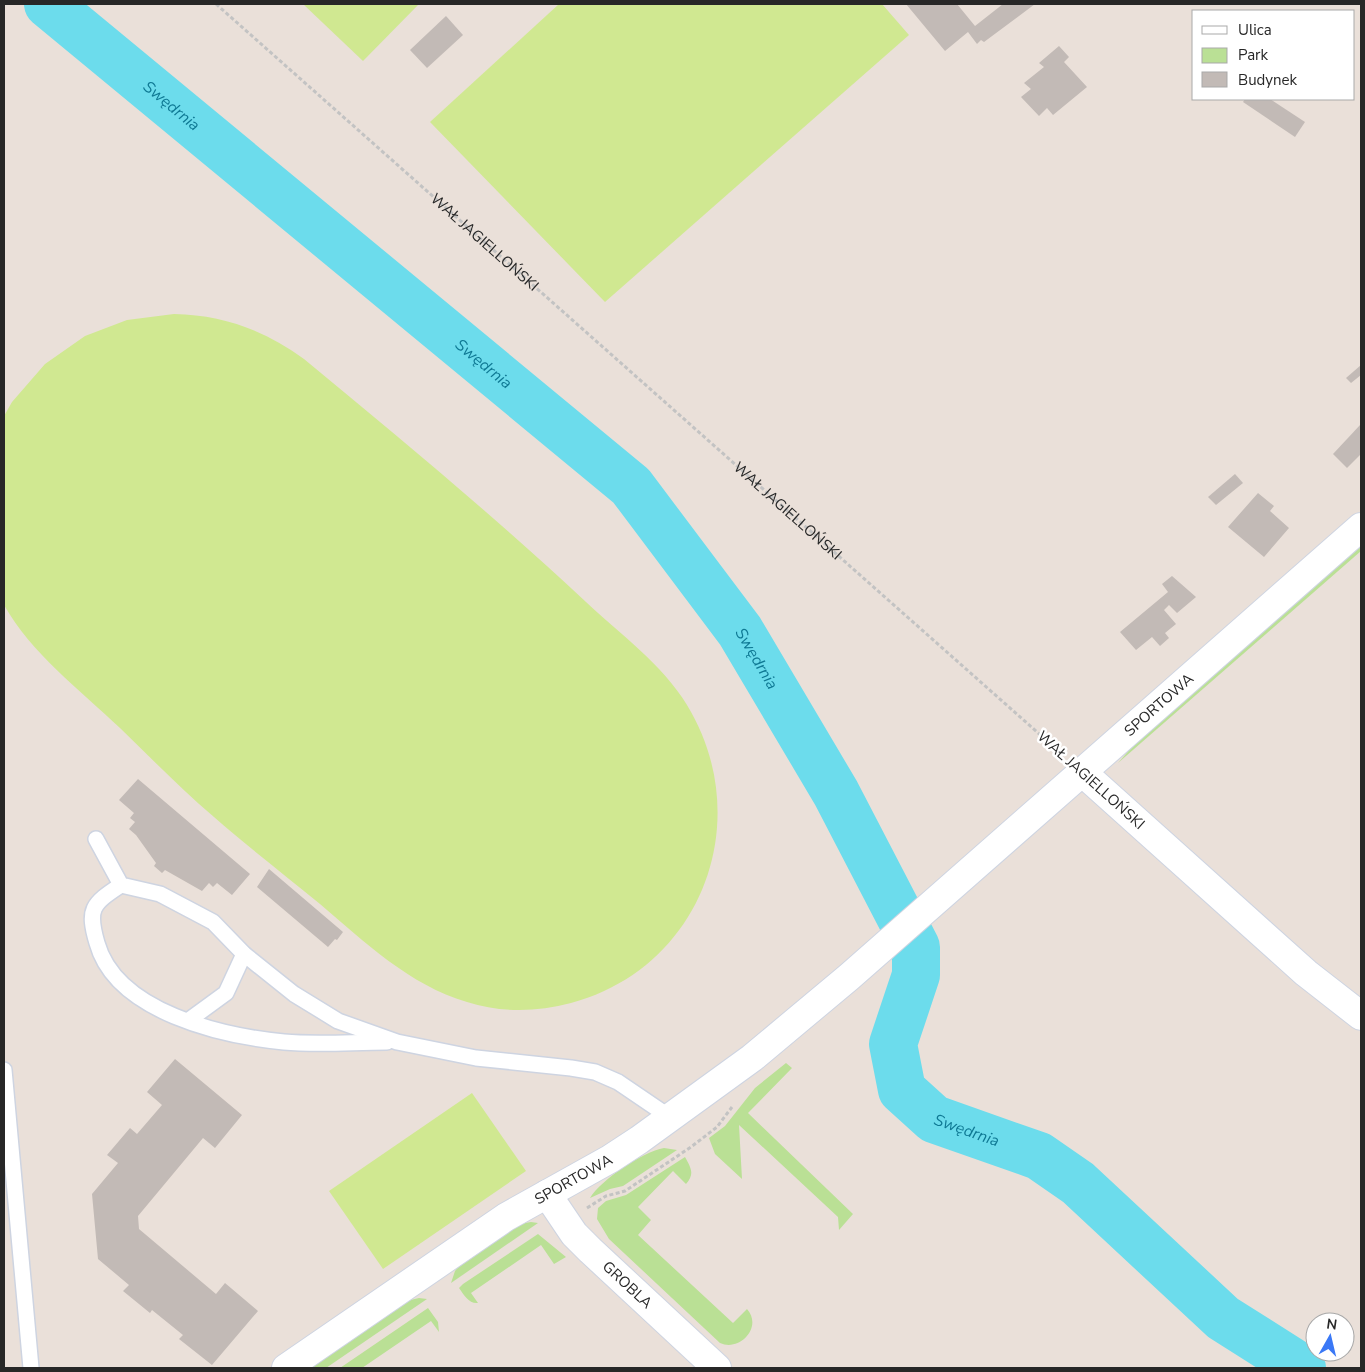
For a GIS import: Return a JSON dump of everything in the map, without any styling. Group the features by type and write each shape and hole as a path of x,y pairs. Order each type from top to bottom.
{"street":[{"name":"SPORTOWA","path":"286,1368 506,1217 610,1159 671,1118 752,1058 849,977 1361,527"},
{"name":"WAŁ JAGIELLOŃSKI","path":"1082,772 1306,973 1361,1016"},
{"name":"GROBLA","path":"547,1194 574,1234 717,1368"}],"lane":[{"path":"96,839 121,885"},
{"path":"397,1042 286,1042 235,1036 163,1012 126,990 100,953 91,921 99,900 121,885 160,894 213,922 244,954 294,994 338,1021 397,1042 476,1058 595,1072 618,1082 671,1118"},
{"path":"189,1020 226,993 244,954"},
{"path":"4,1070 31,1368"}],"path":[{"name":"WAŁ JAGIELLOŃSKI","path":"216,4 1082,772"}],"green space":[{"path":"303,4 419,4 363,61"},
{"path":"559,4 882,4 909,35 605,302 430,122"},
{"path":"174,314 209,317 242,326 274,340 304,359 447,478 552,570 653,663 677,690 687,705 707,749 717,795 716,841 704,884 684,924 654,958 616,985 571,1003 558,1006 532,1010 506,1010 467,1002 426,985 407,974 371,947 202,806 57,670 15,623 4,605 4,416 12,402 45,364 85,336 127,320"},
{"path":"1361,546 1361,551 1118,763 1132,747"},
{"path":"786,1063 792,1068 748,1113 853,1214 839,1230 838,1217 739,1125 742,1179 715,1154 709,1138 725,1126 755,1088"},
{"path":"472,1093 526,1171 383,1269 329,1191"},
{"path":"664,1148 677,1150 623,1186 610,1189 590,1198 612,1175 645,1155"},
{"path":"685,1157 691,1171 689,1180 686,1184 673,1171 638,1207 651,1220 638,1235 733,1323 747,1309 751,1316 751,1330 742,1341 735,1344 720,1343 609,1239 597,1219 598,1208 606,1201 626,1195"},
{"path":"538,1223 451,1283 455,1271 461,1264 520,1224"},
{"path":"538,1234 566,1257 554,1264 541,1245 471,1293 478,1303 469,1301 459,1288 463,1284"},
{"path":"419,1298 427,1299 326,1368 309,1368 406,1301"},
{"path":"428,1308 438,1322 439,1332 431,1321 362,1368 340,1368"}],"building":[{"path":"906,4 957,4 975,26 1003,4 1035,4 984,42 981,40 977,44 968,32 945,51"},
{"path":"446,16 463,35 427,68 410,50"},
{"path":"1059,46 1069,57 1064,62 1087,87 1053,115 1047,108 1039,116 1021,97 1031,89 1024,83 1044,67 1039,63"},
{"path":"1244,100 1272,100 1305,122 1295,137 1243,102"},
{"path":"1361,365 1361,375 1351,383 1346,378"},
{"path":"1361,424 1361,454 1347,468 1333,454"},
{"path":"1235,474 1243,483 1216,505 1208,497"},
{"path":"1258,493 1274,506 1270,511 1289,528 1264,557 1228,527"},
{"path":"1172,576 1196,597 1177,613 1169,605 1164,610 1176,624 1165,633 1169,638 1160,646 1152,637 1136,650 1120,632 1168,592 1162,584"},
{"path":"138,779 250,874 232,895 217,883 213,887 209,883 202,891 165,870 162,873 154,866 156,863 136,835 129,829 135,822 130,818 134,813 119,800"},
{"path":"269,869 343,932 337,940 335,939 328,947 257,887"},
{"path":"175,1059 242,1115 215,1148 203,1138 138,1216 139,1229 216,1294 225,1283 258,1311 212,1365 179,1339 183,1335 152,1310 150,1313 123,1291 129,1285 98,1259 92,1194 118,1163 107,1155 130,1128 137,1134 162,1105 147,1092"}],"waterway":[{"name":"Swędrnia","path":"48,4 631,486 740,631 836,793 916,947 916,975 893,1044 902,1090 934,1119 1039,1156 1078,1183 1223,1318 1302,1368"}]}
